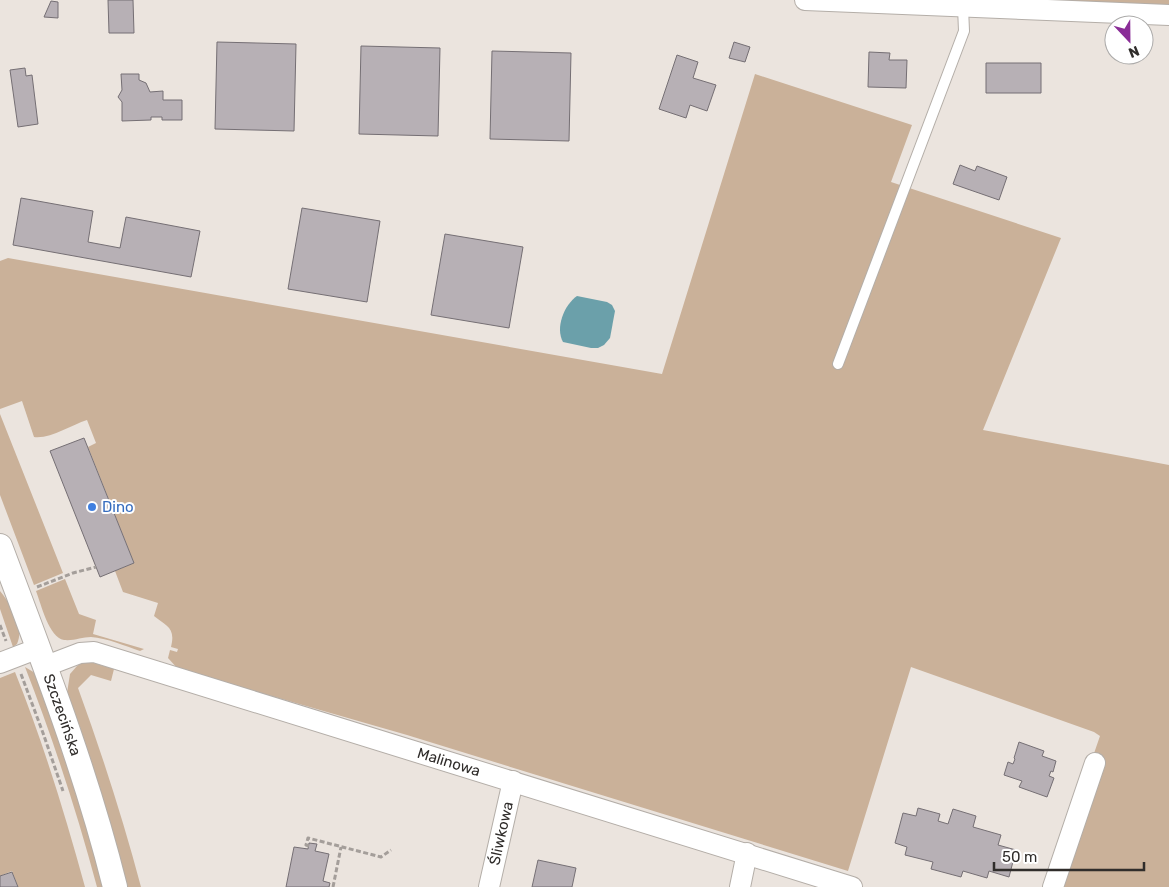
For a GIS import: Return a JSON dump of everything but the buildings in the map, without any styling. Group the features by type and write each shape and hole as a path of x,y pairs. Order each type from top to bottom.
{"street":[{"path":"805,0 1169,15"},
{"name":"Szczecińska","path":"0,546 42,657 82,772 106,850 115,887"},
{"name":"Malinowa","path":"9,660 94,652 852,887"},
{"path":"1053,887 1095,763"},
{"name":"Śliwkowa","path":"489,887 513,781"},
{"path":"740,887 747,853"}],"lane":[{"path":"838,364 964,32 963,7"}],"path":[{"path":"32,589 96,566"},
{"path":"0,625 9,660 43,733 65,796"},
{"path":"309,846 306,845 308,838 381,857 391,850"},
{"path":"333,887 341,847"}],"shaded area":[{"path":"1023,0 1169,0 1169,8"},
{"path":"755,74 912,125 891,182 1061,238 983,430 1169,465 1169,887 1058,887 1091,762 1100,736 1094,732 911,667 848,871 407,735 178,669 168,658 170,650 177,652 178,649 171,647 171,631 154,616 158,603 123,592 115,571 134,563 88,447 96,443 87,420 54,434 34,437 22,401 0,409 0,261 8,258 662,374"},
{"path":"0,414 63,573 34,585 0,495"},
{"path":"65,579 79,614 96,620 93,634 144,649 140,651 116,642 97,638 88,637 64,640 59,638 46,620 36,591"},
{"path":"0,591 16,616 18,623 19,637 17,644 13,647 0,609"},
{"path":"83,662 114,669 111,681 91,675 78,688 112,787 141,887 126,887 80,727 67,693 70,674"},
{"path":"25,667 35,673 73,774 104,887 97,887 64,776"},
{"path":"15,672 53,778 85,887 18,887 12,871 0,876 0,678"}],"water":[{"path":"577,296 607,302 612,305 615,311 610,338 604,345 598,348 563,342 560,330 562,317 568,305"}],"place":[{"name":"Dino","path":"92,507"}]}
